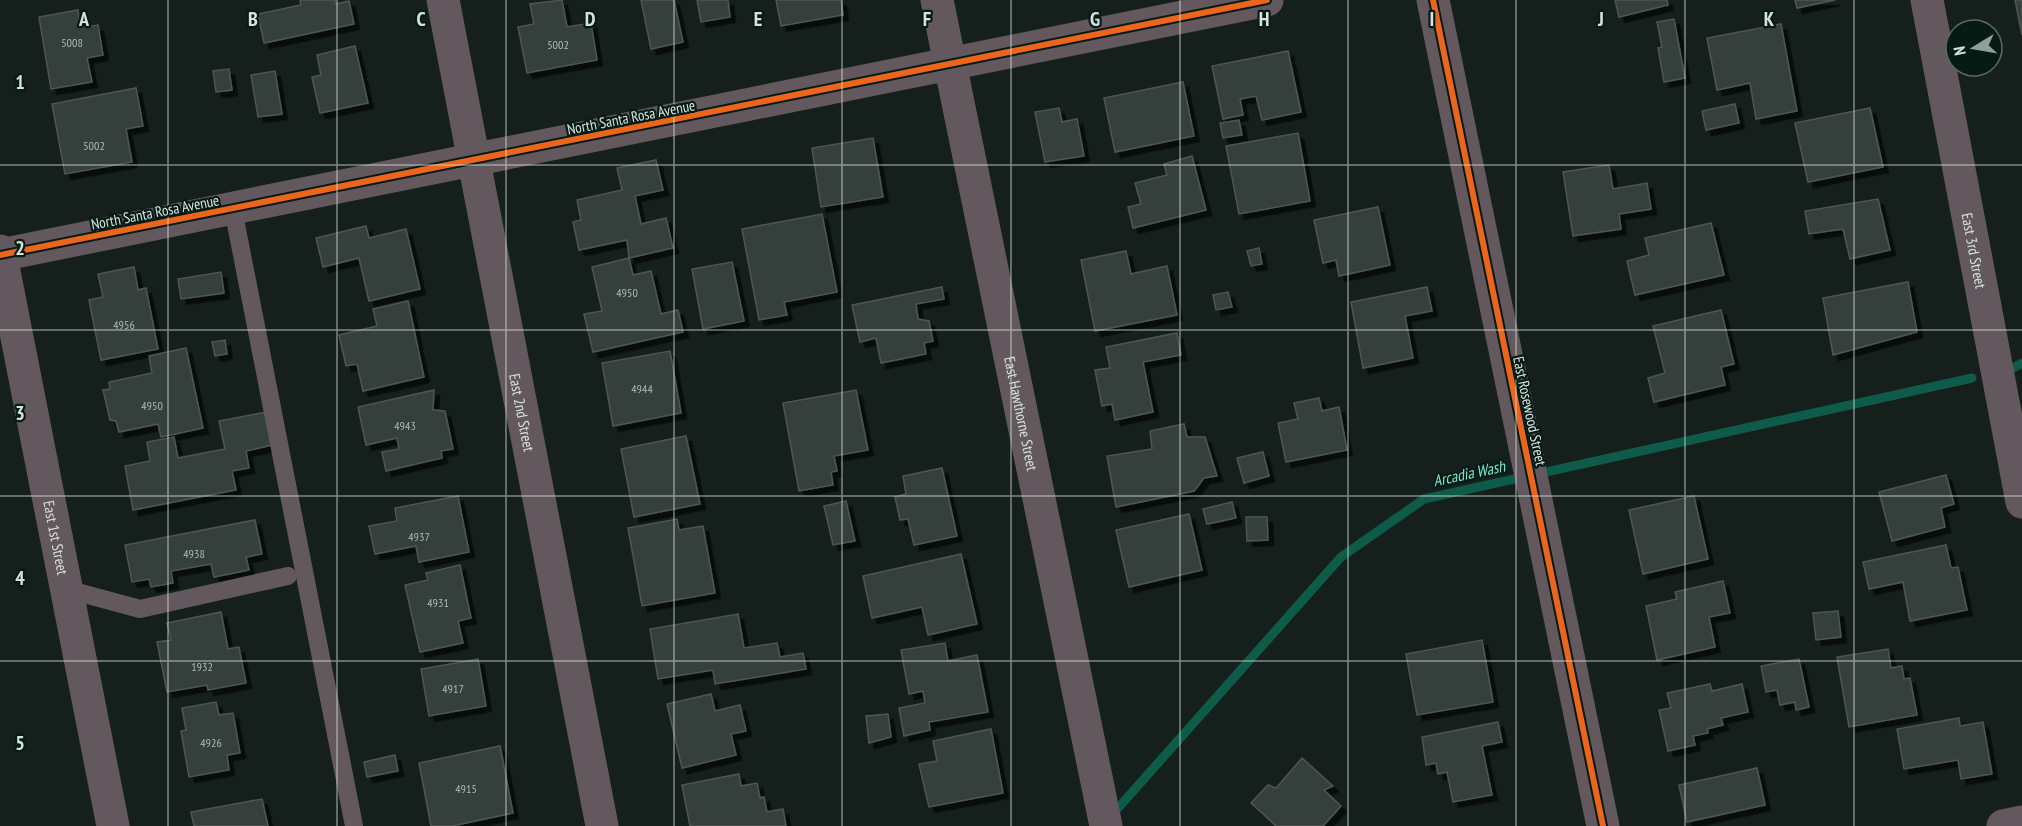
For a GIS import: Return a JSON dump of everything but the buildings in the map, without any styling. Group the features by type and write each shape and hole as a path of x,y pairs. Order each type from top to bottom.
{"street":[{"name":"East 2nd Street","path":"443,0 602,826"},
{"name":"East Hawthorne Street","path":"937,0 1106,826"},
{"name":"North Santa Rosa Avenue","path":"0,254 1267,0"},
{"name":"East Rosewood Street","path":"1432,0 1603,826"},
{"name":"East 3rd Street","path":"1927,0 2022,502"},
{"name":"East 1st Street","path":"0,254 113,826"},
{"path":"2003,826 2022,822"}],"lane":[{"path":"233,209 354,826"},
{"path":"66,590 140,609 288,576"}],"waterway":[{"name":"Arcadia Wash","path":"2011,369 2022,363"},
{"name":"Arcadia Wash","path":"1111,816 1341,557 1424,499 1972,378"}],"cycle path":[{"path":"0,255 1267,0"},
{"path":"1433,0 1603,826"}]}
